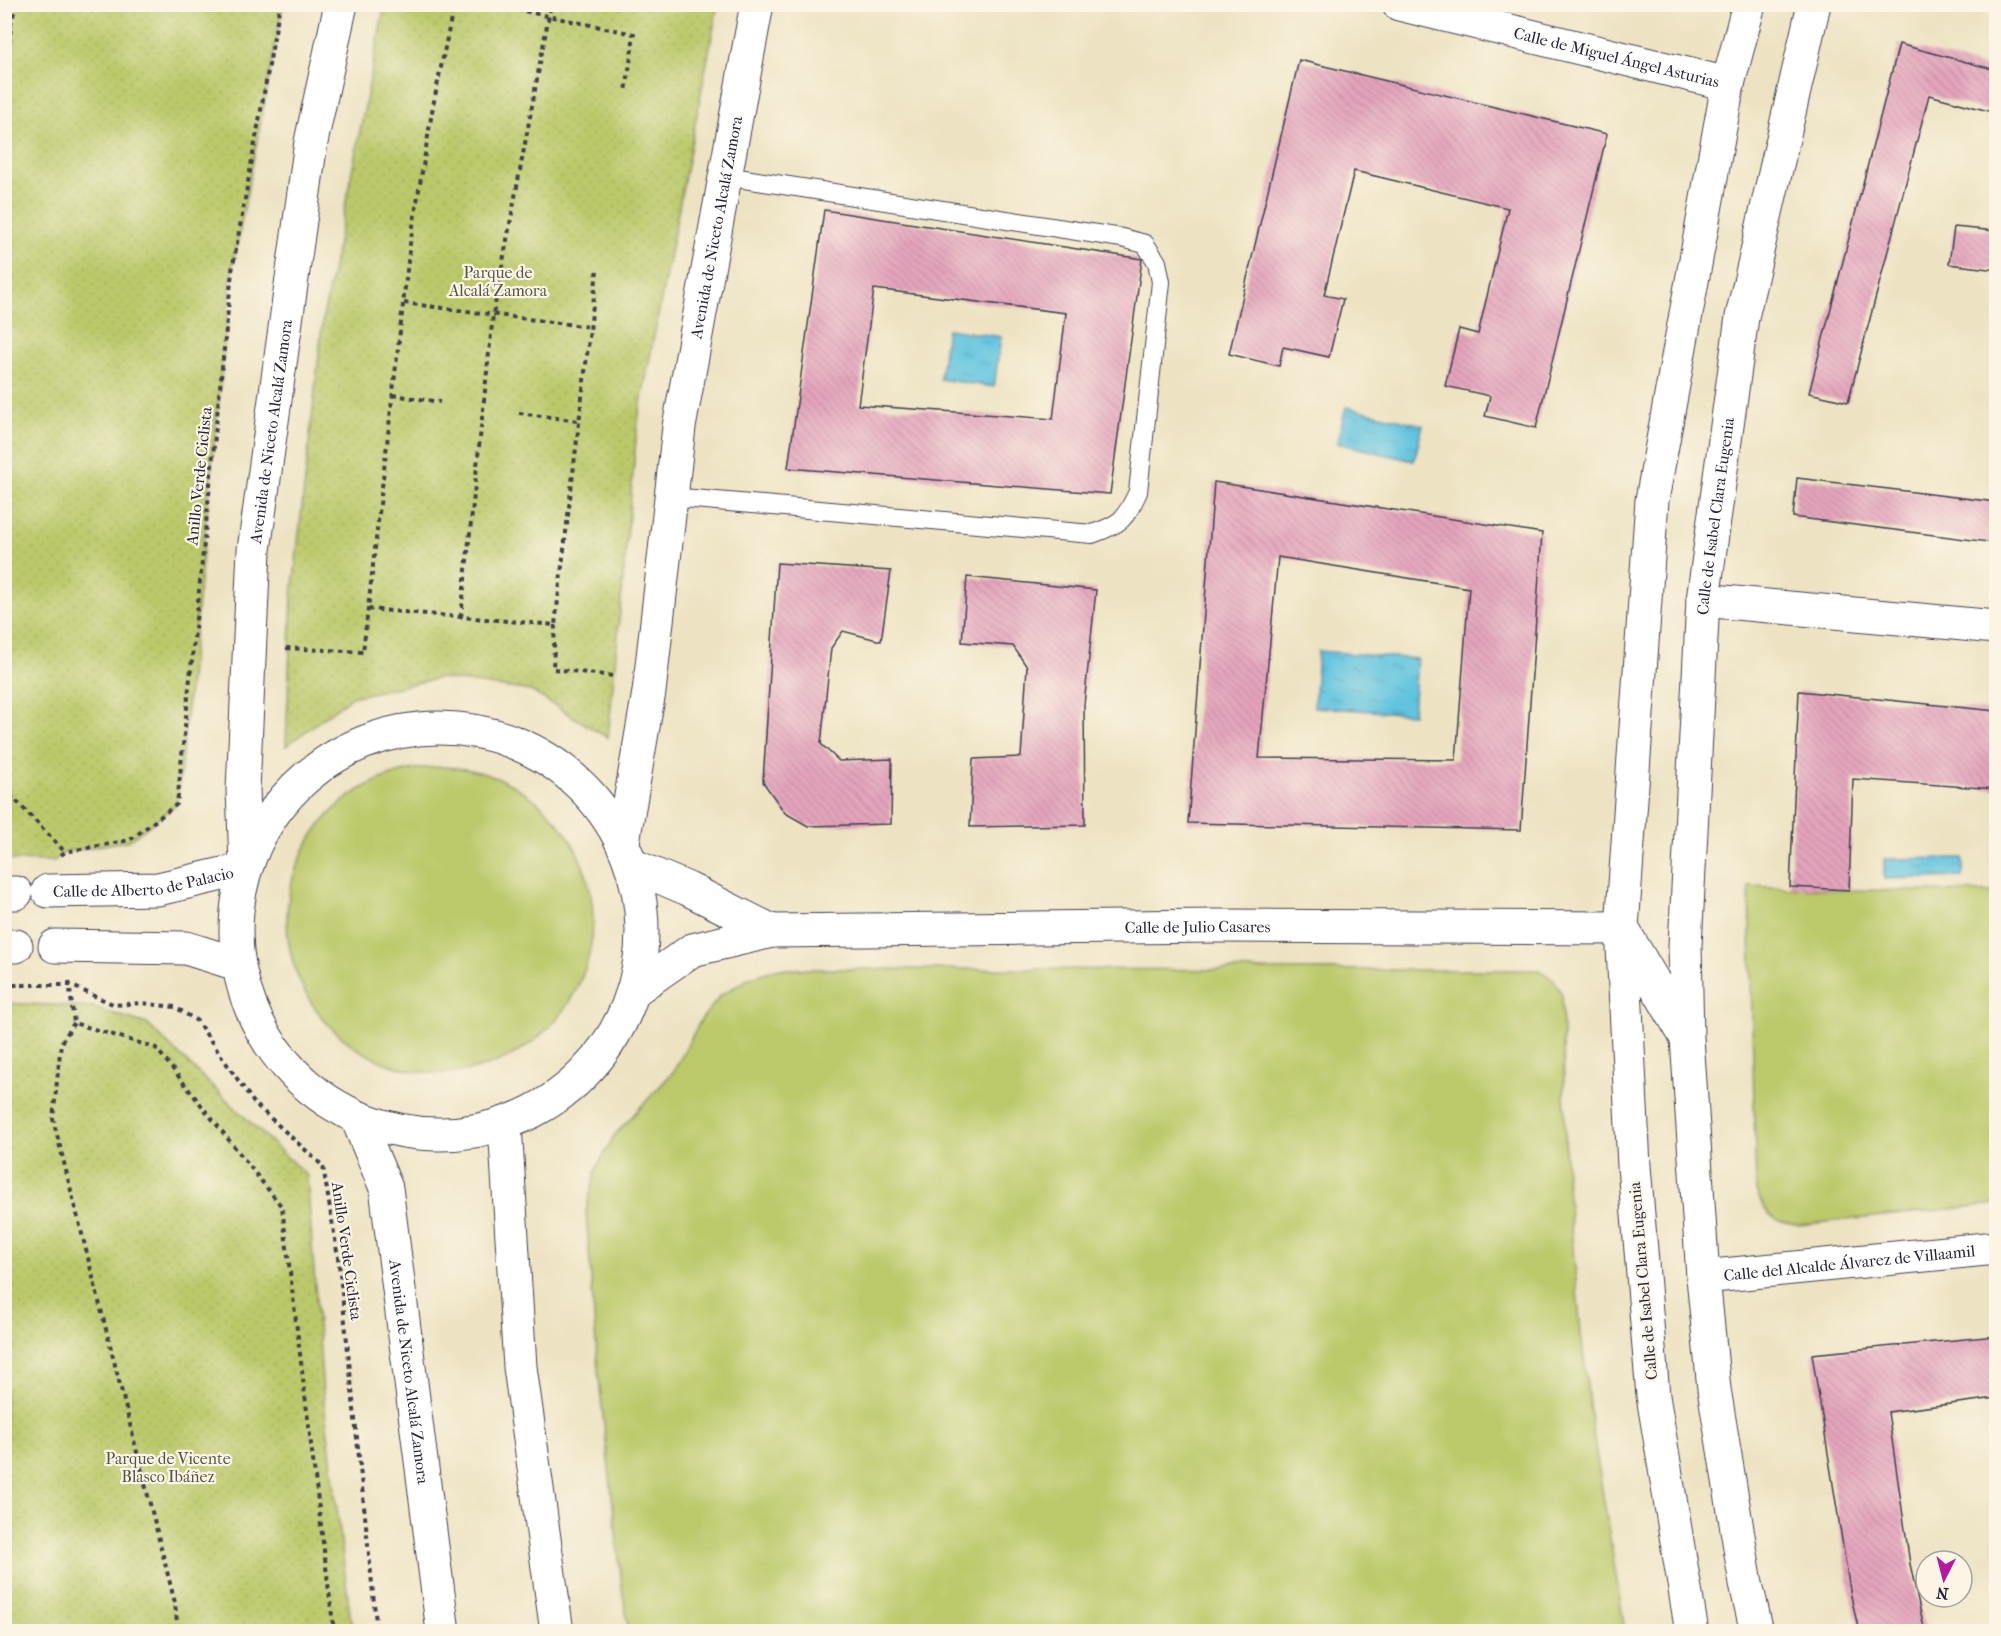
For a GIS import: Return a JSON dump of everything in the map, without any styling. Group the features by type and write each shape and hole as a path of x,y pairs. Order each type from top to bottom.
{"street":[{"name":"Avenida de Niceto Alcalá Zamora","path":"245,866 243,790 254,550 311,142 341,4"},
{"name":"Avenida de Niceto Alcalá Zamora","path":"629,854 679,427 757,4"},
{"name":"Calle de Miguel Ángel Asturias","path":"1399,4 1728,84"},
{"name":"Calle de Isabel Clara Eugenia","path":"1692,1632 1653,1396 1634,1166 1622,928 1652,500 1728,84 1749,4"},
{"name":"Calle de Isabel Clara Eugenia","path":"1757,1632 1746,1584 1714,1389 1703,1277 1687,1038 1685,946 1703,600 1742,317 1814,4"},
{"path":"1703,600 1996,627"},
{"path":"454,728 507,739 554,763 594,798 629,854 645,927 636,989 608,1048 563,1095 505,1125 456,1135 405,1133 357,1118 313,1092 277,1056 251,1012 237,964 235,916 245,866 270,816 306,777 351,747 401,731 454,728"},
{"name":"Calle de Julio Casares","path":"629,854 688,889 772,931"},
{"name":"Calle de Alberto de Palacio","path":"10,893 51,876 158,889 245,866"},
{"name":"Calle de Julio Casares","path":"636,989 692,950 772,931 1217,926 1622,928"},
{"name":"Calle de Isabel Clara Eugenia","path":"1622,928 1687,1038"},
{"path":"10,946 186,948 237,964"},
{"name":"Avenida de Niceto Alcalá Zamora","path":"357,1118 386,1188 443,1632"},
{"path":"505,1125 520,1367 557,1632"},
{"name":"Calle del Alcalde Álvarez de Villaamil","path":"1703,1277 1996,1248"}],"lane":[{"path":"671,497 1092,534 1107,529 1126,516 1138,492 1161,282 1157,262 1145,244 1122,238 725,176"}],"path":[{"path":"4,116 11,24 16,4"},
{"name":"Anillo Verde Ciclista","path":"51,876 65,852 130,840 177,804 232,271 280,4"},
{"path":"250,645 363,652 411,244 433,106 454,4"},
{"path":"490,4 634,34 626,92"},
{"path":"461,616 493,315 551,4"},
{"path":"597,271 555,625 553,669 650,681"},
{"path":"403,303 590,327"},
{"path":"393,396 440,402"},
{"path":"519,413 579,421"},
{"path":"368,609 555,625"},
{"path":"4,788 65,852"},
{"path":"4,985 70,985 74,1023 61,1043 53,1119 175,1603 178,1632"},
{"name":"Anillo Verde Ciclista","path":"70,985 115,1005 141,1003 175,1007 197,1021 254,1104 323,1166 339,1264 377,1632"},
{"path":"74,1023 156,1048 282,1207 334,1632"}],"green space":[{"path":"5,4 283,5 232,271 177,804 130,840 65,852 54,861 5,860"},
{"name":"Parque de Alcalá Zamora","path":"385,4 718,5 638,419 608,738 531,691 440,678 351,697 286,746 292,597 323,318"},
{"path":"440,767 470,770 499,779 525,793 548,812 567,835 581,861 590,890 593,920 590,950 581,979 567,1005 548,1028 525,1047 499,1061 470,1070 440,1073 410,1070 381,1061 355,1047 332,1028 313,1005 299,979 290,950 287,920 290,890 299,861 313,835 332,812 355,793 381,779 410,770"},
{"path":"1749,886 1996,892 1996,1204 1799,1225 1776,1219 1767,1212 1756,1191"},
{"path":"776,969 1539,970 1554,980 1562,995 1566,1175 1581,1333 1591,1421 1625,1631 629,1631 598,1370 586,1211 596,1169 614,1136 673,1072 701,1020 721,995 749,978"},
{"name":"Parque de Vicente Blasco Ibáñez","path":"5,1003 92,1007 147,1024 307,1176 323,1393 352,1631 5,1631"}],"water":[{"path":"947,329 1001,337 994,387 940,379"},
{"path":"1346,407 1423,425 1414,461 1337,443"},
{"path":"1318,651 1417,659 1413,714 1314,707"},
{"path":"1963,858 1963,877 1884,879 1884,859"}],"building":[{"path":"1899,44 1996,70 1996,113 1929,95 1848,402 1809,393"},
{"path":"1299,60 1607,134 1536,428 1485,416 1490,396 1445,386 1459,329 1478,334 1508,208 1354,171 1324,295 1343,299 1329,357 1283,347 1279,366 1229,354"},
{"path":"824,210 1142,259 1110,494 788,468","holes":["874,289 1066,313 1053,419 858,405"]},
{"path":"1954,227 1996,231 1996,270 1949,264"},
{"path":"1797,478 1996,502 1996,543 1793,517"},
{"path":"1214,482 1542,533 1521,830 1188,823","holes":["1278,557 1469,588 1456,760 1259,758"]},
{"path":"777,563 891,571 881,641 843,631 831,648 821,744 839,761 892,759 891,824 808,826 785,813 763,782"},
{"path":"967,577 1096,590 1084,705 1085,825 970,827 973,759 1021,757 1027,667 1013,646 962,642"},
{"path":"1799,691 1996,711 1996,789 1853,779 1849,890 1790,887"},
{"path":"1996,1336 1996,1398 1888,1412 1914,1582 1914,1609 1920,1609 1925,1632 1859,1632 1851,1596 1812,1354"}]}
